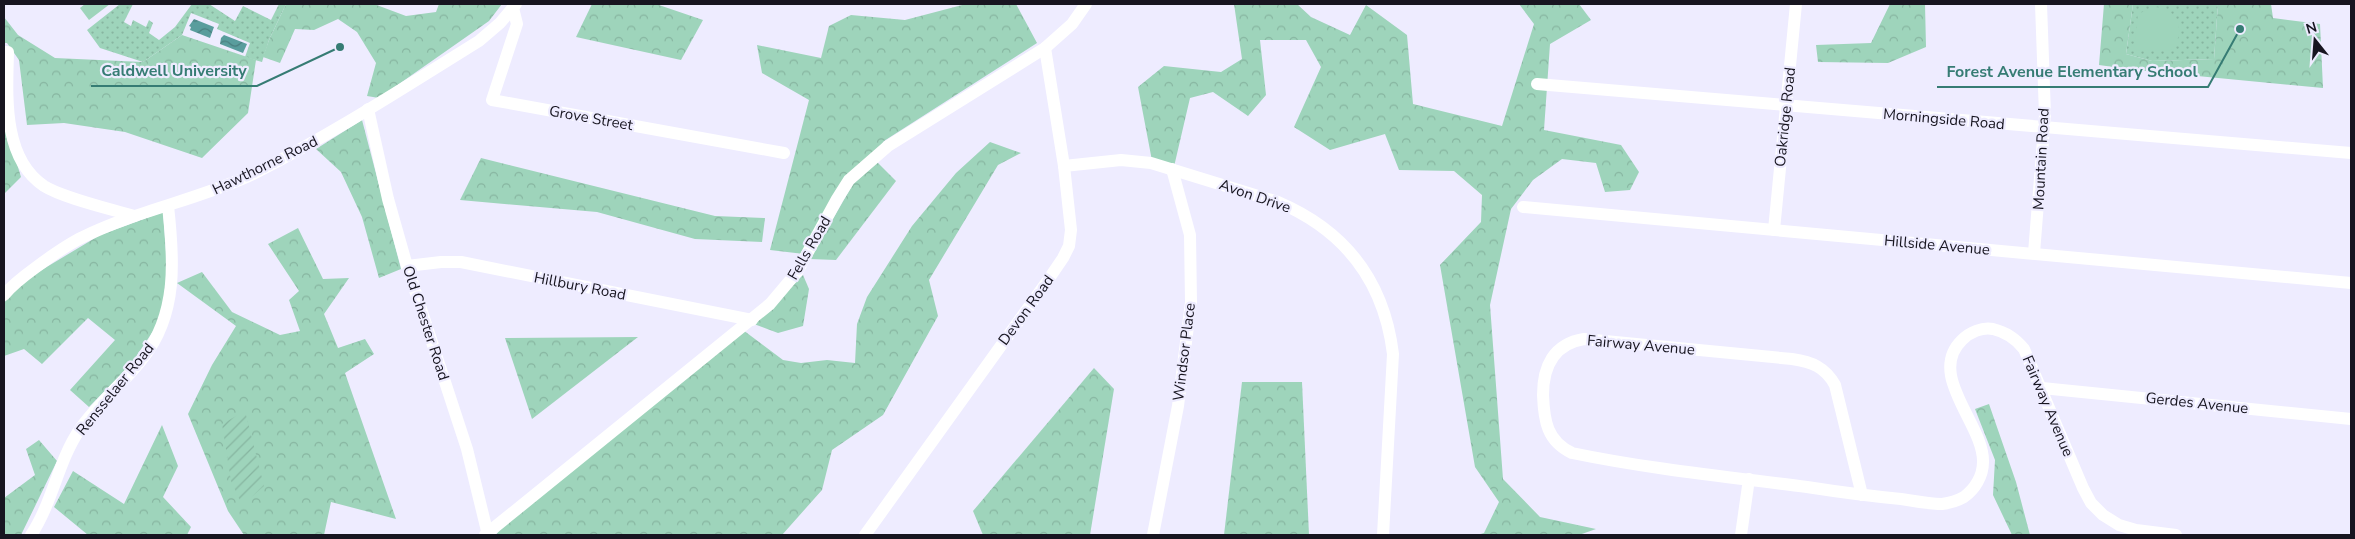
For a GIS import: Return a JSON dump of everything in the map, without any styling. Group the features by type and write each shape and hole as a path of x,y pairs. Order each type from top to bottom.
{"street":[{"name":"Fells Road","path":"487,534 752,320 798,272 837,199 850,180 868,161 904,136 1045,48 1072,24 1086,4"},
{"name":"Oakridge Road","path":"1774,230 1796,4"},
{"name":"Mountain Road","path":"2034,253 2044,127 2041,4"},
{"name":"Hawthorne Road","path":"4,295 11,286 81,237 134,216 214,191 252,174 324,136 479,41 500,23 514,6"},
{"name":"Grove Street","path":"514,6 517,24 492,100 784,153"},
{"name":"Devon Road","path":"865,535 1063,258 1069,246 1071,230 1064,166 1045,48"},
{"path":"6,52 7,100 16,147 24,166 45,186 134,216"},
{"name":"Morningside Road","path":"1537,84 2351,153"},
{"name":"Old Chester Road","path":"368,109 388,199 407,266 467,449 487,534"},
{"name":"Avon Drive","path":"1064,166 1121,160 1151,163 1172,169 1278,202 1311,218 1346,247 1373,284 1386,318 1393,354 1383,535"},
{"name":"Windsor Place","path":"1153,535 1178,406 1191,302 1190,235 1172,169"},
{"name":"Rensselaer Road","path":"31,535 52,494 68,450 80,430 144,358 158,336 169,308 172,282 168,206"},
{"name":"Hillside Avenue","path":"1523,208 2034,253 2351,284"},
{"name":"Hillbury Road","path":"407,266 440,262 462,262 752,320"},
{"name":"Fairway Avenue","path":"1862,495 1835,386 1826,372 1814,364 1792,359 1584,339 1563,346 1548,363 1544,377 1544,419 1550,434 1565,450 1586,456 1749,480 1862,495 1943,504 1963,498 1977,483 1982,469 1982,455 1952,381 1950,368 1955,348 1970,333 1990,329 2015,339 2024,349 2083,488 2097,509 2110,520 2127,528 2176,535"},
{"name":"Gerdes Avenue","path":"2042,388 2351,419"},
{"path":"1741,535 1749,480"}],"green space":[{"path":"85,4 110,4 89,20 80,8"},
{"path":"120,4 133,4 124,22 131,26 133,20 146,27 149,20 153,23 149,33 159,40 175,27 192,4 209,4 235,21 243,6 271,20 279,4 286,4 269,40 262,62 245,57 250,43 217,29 219,24 191,13 182,35 143,62 100,48 87,30"},
{"path":"286,4 374,4 406,16 436,12 439,4 502,4 489,21 379,98 367,96 376,63 357,32 338,19 314,30 295,29 280,63 263,57"},
{"path":"592,4 656,4 703,20 681,60 576,37"},
{"path":"966,4 1016,4 1037,43 884,141 804,254 770,250 809,100 762,73 757,45 821,58 829,26 851,15 905,20"},
{"path":"1234,4 1297,4 1311,17 1350,35 1366,5 1407,35 1413,104 1502,126 1534,24 1519,4 1579,4 1591,20 1550,44 1544,130 1621,145 1639,172 1630,190 1605,192 1596,163 1562,159 1533,180 1511,209 1490,305 1503,479 1540,517 1596,529 1579,535 1477,535 1484,533 1499,502 1475,467 1440,265 1481,222 1482,195 1454,171 1399,170 1385,134 1330,150 1294,127 1321,67 1306,40 1260,40 1266,95 1248,116 1213,92 1190,98 1173,171 1153,166 1138,87 1164,66 1221,72 1242,59"},
{"path":"1890,4 1925,4 1926,47 1888,63 1818,62 1816,45 1871,43"},
{"path":"2104,4 2133,4 2126,54 2152,61 2214,59 2218,4 2271,4 2273,18 2320,24 2323,88 2099,65"},
{"path":"2133,4 2218,4 2214,59 2152,61 2126,54"},
{"path":"2153,7 2168,11 2174,16 2179,28 2179,36 2171,50 2137,51 2134,47 2138,14"},
{"path":"4,17 18,35 55,58 143,62 182,35 256,60 248,113 202,158 125,132 64,123 27,125 19,60 7,43 4,43"},
{"path":"362,120 401,269 379,278 362,217 341,172 316,149"},
{"path":"4,121 21,177 4,194"},
{"path":"990,142 1021,153 998,165 929,280 938,316 883,415 832,450 822,490 782,535 496,535 504,523 743,330 783,360 801,363 827,360 855,363 857,324 867,297 912,226 956,173"},
{"path":"481,158 715,216 765,218 762,242 695,239 597,212 460,200"},
{"path":"877,162 896,181 836,260 810,259 853,184"},
{"path":"163,212 168,278 162,318 131,364 89,407 70,390 115,340 88,318 42,364 24,349 4,356 4,303 20,283 100,235"},
{"path":"298,228 323,279 349,278 324,314 338,348 365,339 374,354 345,373 396,519 331,502 324,535 244,535 228,511 188,414 212,365 236,326 177,283 202,272 232,312 280,335 300,331 289,300 299,291 268,244"},
{"path":"803,275 809,289 803,326 778,333 754,324"},
{"path":"638,337 532,419 505,338"},
{"path":"1094,368 1114,389 1090,535 983,535 973,511"},
{"path":"1242,382 1302,382 1309,535 1224,535"},
{"path":"1989,404 2016,482 2030,535 2012,535 1993,495 1995,460 1975,409"},
{"path":"245,411 264,486 242,505 231,481 222,424"},
{"path":"162,425 178,466 163,497 191,527 187,535 88,535 54,507 73,471 124,504"},
{"path":"39,440 57,461 21,535 4,535 4,498 35,475 26,449"}],"water":[{"path":"194,19 214,27 210,38 190,30 191,27 189,26"},
{"path":"224,35 247,44 243,53 220,44 221,38"}],"place":[{"name":"Forest Avenue Elementary School","path":"2240,29"},
{"name":"Caldwell University","path":"340,47"}]}
